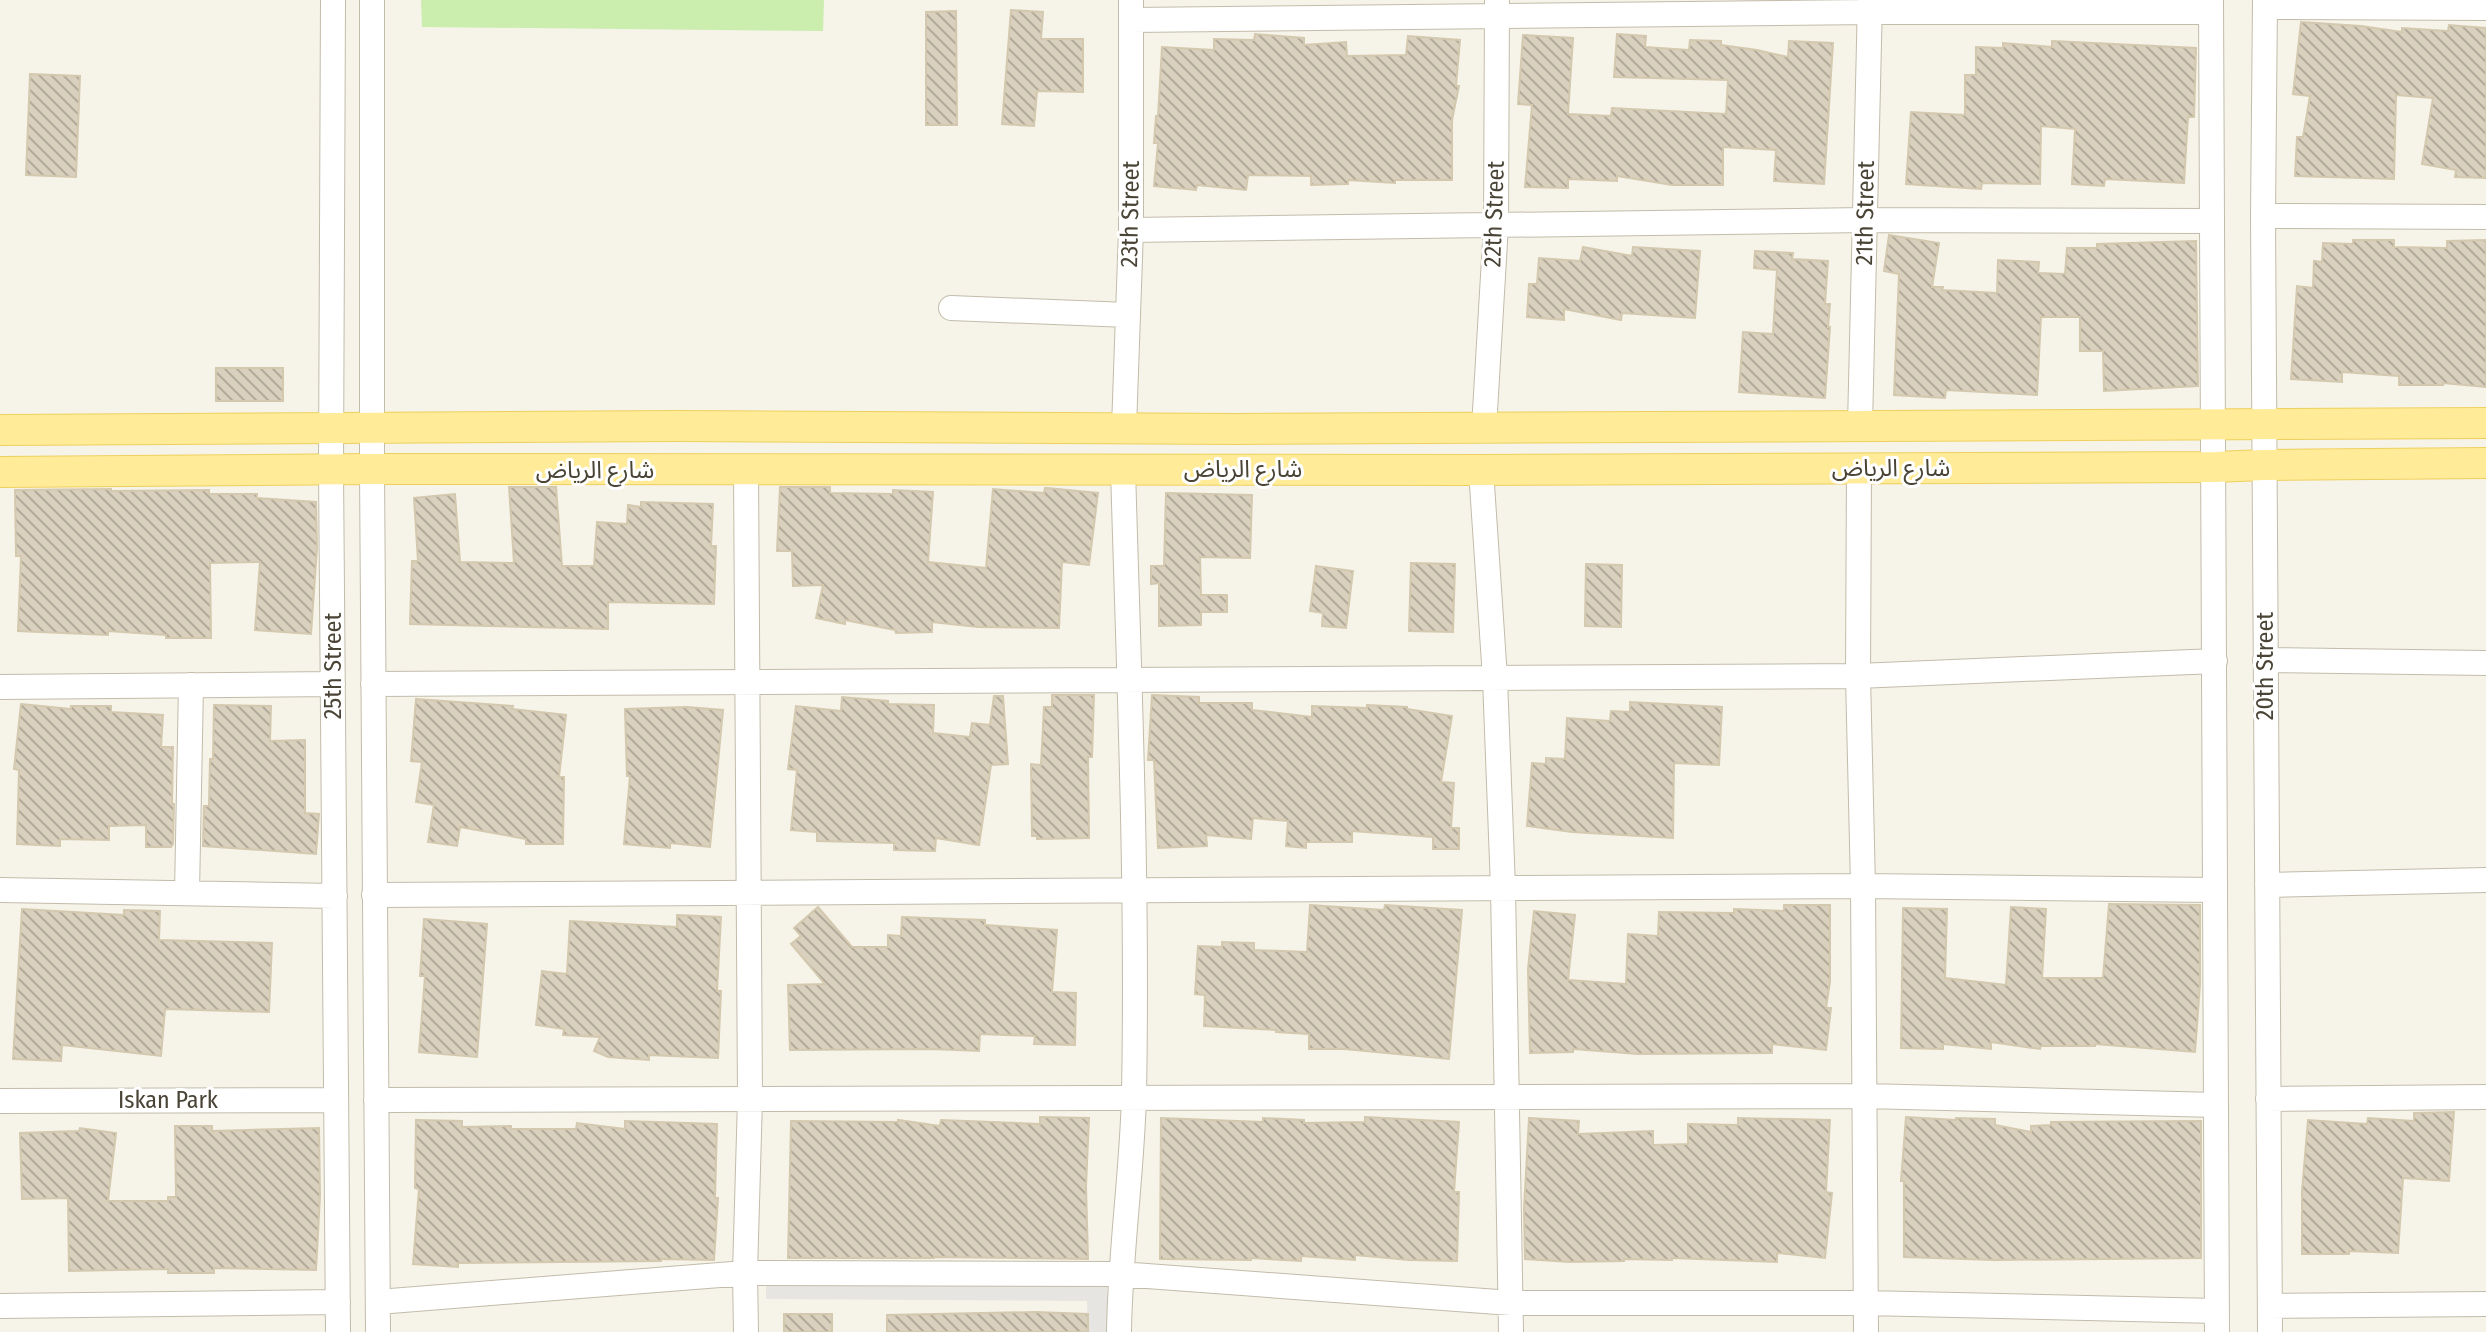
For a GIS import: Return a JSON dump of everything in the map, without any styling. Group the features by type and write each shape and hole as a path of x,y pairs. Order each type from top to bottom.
{"main road":[{"name":"شارع الرياض","path":"0,430 2486,423"},
{"name":"شارع الرياض","path":"0,472 331,469 1481,470 2486,463"}],"street":[{"name":"25th Street","path":"333,0 331,469 338,1332"},
{"name":"25th Street","path":"372,0 378,1332"},
{"path":"2265,4 2486,8"},
{"name":"20th Street","path":"2265,4 2263,216 2270,1332"},
{"name":"21th Street","path":"1860,426 1870,6"},
{"path":"1131,10 2211,6"},
{"name":"20th Street","path":"2211,6 2217,1322"},
{"name":"22th Street","path":"1484,428 1496,225 1497,8"},
{"name":"23th Street","path":"1124,428 1131,230 1131,10"},
{"path":"2263,216 2486,217"},
{"path":"1131,230 1865,220 2211,221"},
{"path":"951,308 1128,315"},
{"path":"1859,468 1858,676 1863,886 1866,1332"},
{"path":"1119,1332 1120,1274 1134,1098 1133,891 1123,469"},
{"path":"746,470 750,893 746,1332"},
{"path":"1481,470 1495,678 1503,888 1511,1332"},
{"path":"2265,660 2486,663"},
{"path":"373,684 1858,676 2215,661"},
{"path":"0,687 333,684"},
{"path":"187,893 191,685"},
{"path":"2267,885 2486,880"},
{"path":"374,895 1863,886 2215,890"},
{"path":"0,890 335,896"},
{"path":"376,1100 1865,1096 2216,1105"},
{"path":"2268,1099 2486,1097"},
{"name":"Iskan Park","path":"0,1101 336,1100"},
{"path":"378,1302 745,1273 1120,1274 1511,1303 1866,1303 2217,1322"},
{"path":"0,1306 338,1302"},
{"path":"2270,1306 2486,1304"}],"green space":[{"path":"421,0 824,0 823,31 422,27"}],"shaded area":[{"path":"766,1280 1107,1282 1107,1332 1088,1332 1087,1301 766,1299"}],"building":[{"path":"1011,10 1043,12 1041,39 1083,39 1083,92 1037,91 1034,126 1002,124"},
{"path":"956,11 957,125 926,125 926,12"},
{"path":"2301,22 2402,32 2402,28 2448,31 2449,25 2486,28 2486,178 2455,177 2456,170 2422,164 2433,98 2396,95 2394,179 2295,176 2297,137 2303,137 2310,96 2293,94"},
{"path":"1255,34 1304,38 1304,45 1346,42 1347,56 1406,55 1408,36 1460,40 1456,86 1459,86 1452,120 1452,180 1395,180 1395,183 1348,180 1348,184 1311,185 1311,176 1248,175 1246,190 1197,185 1196,190 1154,186 1158,143 1154,143 1162,47 1214,50 1214,39 1254,40"},
{"path":"1617,34 1646,36 1645,47 1689,50 1690,40 1721,41 1721,45 1788,57 1789,41 1833,43 1824,184 1774,181 1776,150 1723,147 1723,185 1672,185 1617,176 1617,181 1568,179 1568,188 1525,187 1532,105 1518,104 1523,35 1573,38 1568,114 1611,116 1612,108 1726,114 1728,80 1614,77"},
{"path":"2052,41 2196,48 2194,117 2188,117 2184,183 2105,179 2104,186 2072,184 2075,129 2041,126 2040,184 1982,183 1981,189 1906,184 1911,112 1965,115 1965,75 1976,75 1976,47 2003,48 2003,43 2052,47"},
{"path":"30,74 80,76 76,177 26,175"},
{"path":"1889,235 1939,243 1932,287 1997,293 1998,260 2039,262 2038,273 2065,274 2067,248 2196,241 2198,386 2104,391 2103,351 2080,351 2080,317 2041,317 2037,395 1946,390 1945,398 1894,395 1899,274 1884,271"},
{"path":"2353,240 2394,240 2394,247 2447,248 2447,241 2486,240 2486,387 2443,383 2399,385 2399,376 2342,372 2342,382 2291,379 2297,286 2313,288 2314,261 2322,262 2323,243 2353,244"},
{"path":"1583,247 1632,256 1633,247 1700,251 1695,318 1622,313 1621,320 1564,309 1564,320 1527,317 1529,284 1537,284 1539,258 1580,261"},
{"path":"1755,251 1793,253 1792,259 1828,261 1825,304 1830,304 1830,327 1825,398 1739,392 1743,332 1773,334 1777,270 1754,268"},
{"path":"216,368 283,368 283,401 216,401"},
{"path":"509,487 556,487 562,566 594,566 597,522 627,524 628,505 641,507 641,502 713,504 711,546 716,546 714,604 608,602 608,629 410,624 412,561 418,561 414,498 455,494 460,562 514,563"},
{"path":"780,487 830,487 830,493 933,492 928,562 986,568 993,489 1044,493 1047,488 1098,493 1089,565 1062,562 1059,628 978,627 932,622 932,632 896,633 895,630 845,620 845,624 816,618 823,585 793,586 792,551 777,551"},
{"path":"15,490 209,490 209,494 257,494 257,498 316,502 317,548 311,634 255,630 260,562 210,563 211,638 166,638 166,635 108,631 108,635 18,631 21,556 16,556"},
{"path":"1166,493 1252,495 1250,558 1200,557 1201,595 1227,595 1227,612 1201,612 1201,625 1159,626 1159,583 1151,584 1151,566 1164,566"},
{"path":"1411,563 1455,564 1453,632 1409,631"},
{"path":"1586,564 1622,565 1621,627 1585,626"},
{"path":"1316,566 1353,571 1346,628 1322,626 1323,613 1310,611"},
{"path":"1052,695 1094,695 1092,757 1088,757 1089,838 1037,839 1037,836 1032,836 1031,764 1041,765 1044,707 1052,707"},
{"path":"1152,695 1199,697 1199,703 1252,703 1252,710 1312,717 1312,706 1367,708 1367,705 1407,707 1452,716 1441,782 1454,783 1451,828 1459,828 1459,849 1433,849 1433,837 1352,831 1352,842 1306,842 1306,848 1286,846 1288,821 1253,818 1251,839 1206,835 1207,846 1158,848 1154,760 1148,760"},
{"path":"994,696 1003,696 1008,764 991,765 979,845 936,838 935,851 894,850 894,843 817,841 817,832 791,830 797,770 788,769 796,706 841,711 842,697 888,701 888,704 934,705 933,733 970,737 972,723 990,725"},
{"path":"416,699 513,706 512,709 566,715 559,777 564,777 563,844 526,844 526,839 460,827 457,846 428,842 434,805 416,802 422,762 411,761"},
{"path":"1630,702 1722,707 1719,765 1674,763 1673,838 1527,826 1532,763 1546,764 1546,758 1565,759 1567,718 1610,721 1611,711 1630,712"},
{"path":"21,704 71,709 71,706 111,706 111,712 163,715 161,747 173,747 171,847 146,847 146,825 109,826 109,840 60,839 60,846 17,844 19,770 14,769"},
{"path":"214,705 271,706 270,741 305,740 305,813 319,814 316,854 203,846 204,806 209,806 210,759 213,759"},
{"path":"687,707 723,710 710,847 670,843 670,848 624,844 630,776 627,776 625,709"},
{"path":"2109,904 2200,905 2200,984 2195,1052 2095,1044 2041,1046 2040,1049 1991,1042 1991,1049 1943,1044 1943,1049 1901,1048 1903,908 1947,909 1945,978 2006,985 2011,907 2046,909 2042,978 2103,978"},
{"path":"1310,905 1384,910 1385,905 1462,910 1449,1059 1344,1049 1309,1049 1309,1034 1204,1026 1205,995 1195,994 1198,946 1222,947 1222,942 1254,943 1254,950 1307,952"},
{"path":"1784,905 1830,905 1830,982 1826,1008 1831,1008 1826,1050 1772,1044 1772,1053 1638,1054 1573,1049 1573,1052 1530,1053 1528,969 1534,911 1575,915 1568,980 1626,984 1628,934 1658,936 1659,912 1784,911"},
{"path":"818,907 852,947 888,947 888,935 901,936 902,917 985,920 985,925 1057,930 1052,992 1076,993 1075,1045 1034,1044 1035,1036 980,1034 979,1051 790,1050 788,985 825,984 791,944 801,936 794,928"},
{"path":"22,909 124,915 124,910 160,911 159,940 272,943 269,1012 165,1009 161,1056 62,1045 61,1061 13,1059"},
{"path":"677,915 721,917 717,991 721,991 718,1058 649,1055 649,1060 608,1057 594,1051 600,1037 563,1035 564,1029 536,1025 542,971 567,974 570,921 677,927"},
{"path":"424,919 487,924 477,1057 419,1052 425,976 420,976"},
{"path":"2454,1112 2449,1181 2403,1178 2398,1253 2349,1251 2349,1254 2302,1254 2302,1191 2308,1120 2367,1124 2368,1118 2414,1121 2414,1113"},
{"path":"1040,1117 1089,1118 1086,1186 1088,1259 788,1258 791,1121 898,1120 940,1126 941,1120 1040,1124"},
{"path":"1365,1117 1459,1122 1454,1192 1459,1192 1457,1261 1355,1255 1355,1260 1301,1256 1301,1261 1160,1259 1161,1118 1263,1122 1263,1118 1304,1120 1304,1123 1365,1122"},
{"path":"1906,1117 1995,1119 1995,1125 2031,1132 2031,1126 2051,1125 2051,1122 2201,1121 2201,1258 1994,1260 1904,1257 1904,1181 1901,1181"},
{"path":"1529,1118 1579,1121 1578,1134 1653,1131 1653,1145 1688,1144 1688,1124 1738,1125 1738,1118 1830,1120 1826,1192 1832,1193 1825,1258 1777,1253 1777,1262 1672,1258 1570,1262 1525,1259 1524,1209"},
{"path":"416,1120 462,1121 462,1127 511,1126 511,1129 576,1129 577,1123 625,1129 625,1121 717,1124 715,1198 718,1198 714,1260 458,1263 458,1267 413,1264 419,1189 415,1188"},
{"path":"175,1126 212,1126 212,1131 319,1128 320,1196 316,1270 214,1268 214,1273 168,1273 168,1269 69,1271 68,1198 22,1199 20,1133 79,1131 80,1128 116,1133 108,1201 168,1201 168,1197 176,1197"},
{"path":"784,1314 832,1314 832,1332 784,1332"},
{"path":"1088,1314 1088,1332 887,1332 887,1315"}]}
